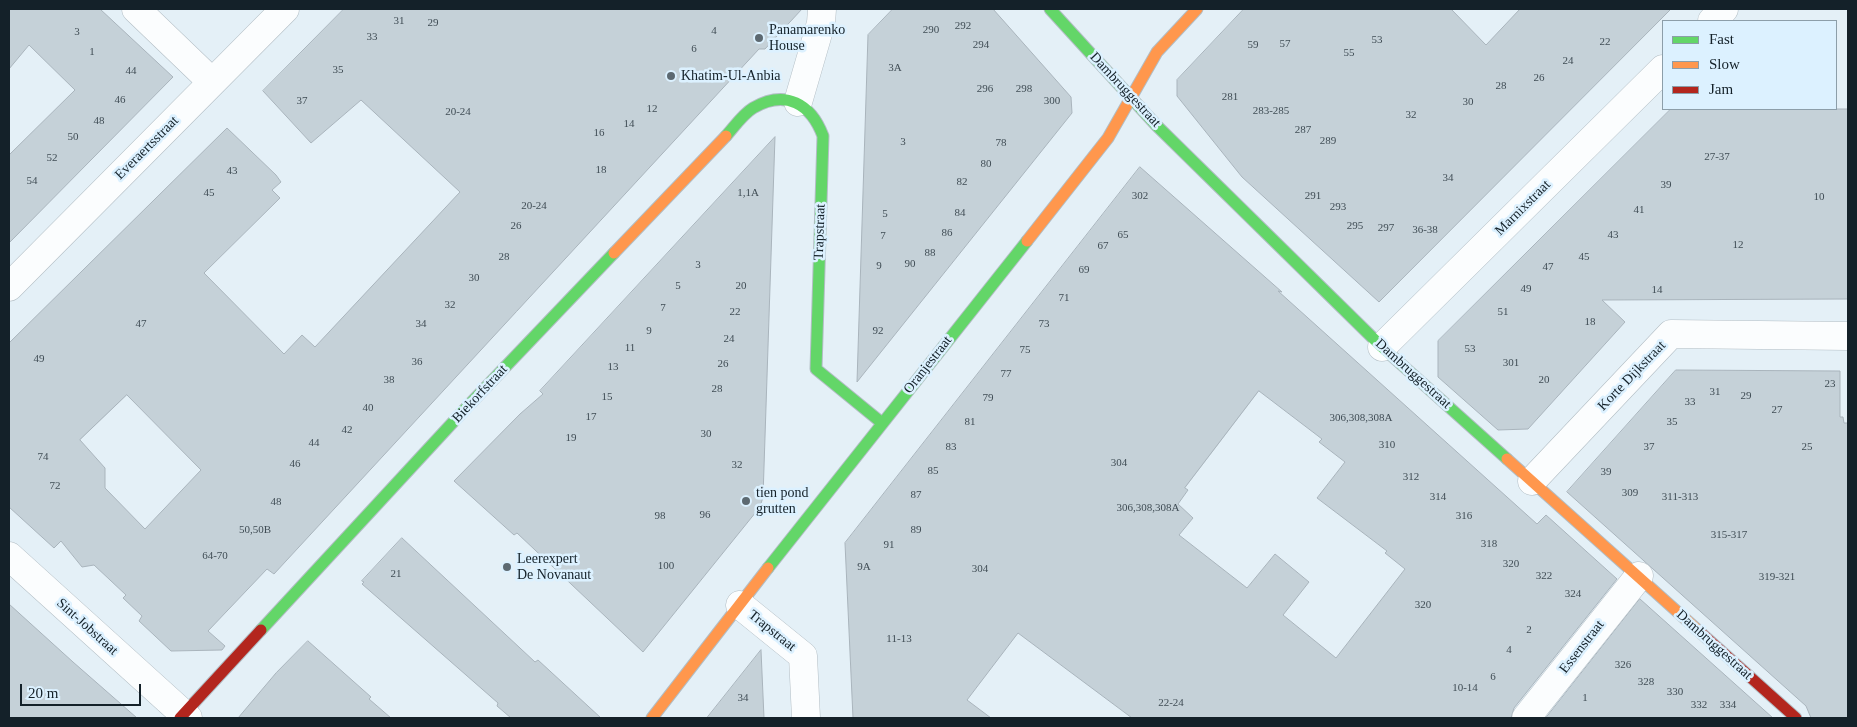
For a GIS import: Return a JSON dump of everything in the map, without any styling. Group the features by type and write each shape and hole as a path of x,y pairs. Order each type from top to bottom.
{"street":[{"path":"136,9 212,82"},
{"name":"Everaertsstraat","path":"9,286 284,9"},
{"name":"Dambruggestraat","path":"1050,9 1130,98 1382,347 1796,718"},
{"name":"Oranjestraat","path":"652,718 882,423 1108,138 1157,52 1197,9"},
{"path":"1713,20 1724,9"},
{"path":"798,102 827,13"},
{"name":"Marnixstraat","path":"1382,347 1662,70"},
{"name":"Biekorfstraat","path":"184,717 468,407 752,109 765,102 779,100 798,102"},
{"name":"Trapstraat","path":"798,102 811,110 819,122 823,136 816,369 882,423"},
{"name":"Korte Dijkstraat","path":"1532,481 1671,334 1848,336"},
{"name":"Sint-Jobstraat","path":"9,556 184,717"},
{"name":"Essenstraat","path":"1526,718 1639,576"},
{"name":"Trapstraat","path":"740,605 803,656 806,718"}],"building":[{"path":"9,9 100,9 173,77 9,243 9,155 75,90 29,45 9,69"},
{"path":"344,9 802,9 765,49 759,49 274,574 267,569 208,631 225,646 222,650 171,651 139,621 142,616 123,598 126,595 94,565 82,567 61,541 54,548 9,507 9,343 227,128 276,175 281,182 272,190 280,198 204,273 284,354 302,335 315,347 460,192 361,100 311,143 263,91","holes":["127,395 201,470 145,529 105,488 105,468 80,440"]},
{"path":"893,9 993,9 1071,97 1072,113 857,382 868,35"},
{"path":"1244,9 1451,9 1486,45 1520,9 1671,9 1379,302 1242,177 1177,96 1177,80"},
{"path":"1848,109 1848,299 1602,300 1625,322 1528,429 1498,430 1438,377 1438,341 1670,110"},
{"path":"775,137 763,497 760,507 643,652 517,533 514,535 454,481 520,414 543,394 540,391"},
{"path":"1140,167 1282,292 1278,291 1537,524 1546,515 1617,579 1514,708 1511,718 1132,718 1018,633 967,700 991,718 853,718 845,543","holes":["1259,391 1322,439 1319,442 1345,462 1317,498 1387,551 1385,553 1405,569 1336,658 1283,615 1309,582 1275,554 1247,588 1179,535 1193,518 1178,504 1188,490 1185,488"]},
{"path":"1676,370 1840,371 1840,417 1843,417 1844,423 1848,423 1848,718 1811,718 1806,706 1567,492"},
{"path":"402,538 535,662 538,660 601,718 511,718 497,706 498,703 362,584 364,582 362,581"},
{"path":"1640,599 1773,718 1546,718"},
{"path":"9,604 73,662 137,718 9,718"},
{"path":"308,641 371,697 369,699 391,718 238,718 276,673"},
{"path":"761,650 764,718 707,718"}],"traffic: fast":[{"path":"1050,9 1156,125 1382,347 1507,459"},
{"path":"726,136 742,117 753,108 765,102 776,100 796,103 812,115 818,125 823,136 816,369 882,423"},
{"path":"768,568 1027,241"},
{"path":"261,630 467,407 614,253"}],"traffic: slow":[{"path":"1027,241 1108,138 1157,52 1197,9"},
{"path":"614,253 726,136"},
{"path":"1507,459 1701,633"},
{"path":"652,718 768,568"}],"traffic: jam":[{"path":"180,718 261,630"},
{"path":"1701,633 1796,718"}],"place":[{"name":"Panamarenko House","path":"759,38"},
{"name":"Khatim-Ul-Anbia","path":"671,76"},
{"name":"tien pond grutten","path":"746,501"},
{"name":"Leerexpert De Novanaut","path":"507,567"}]}
